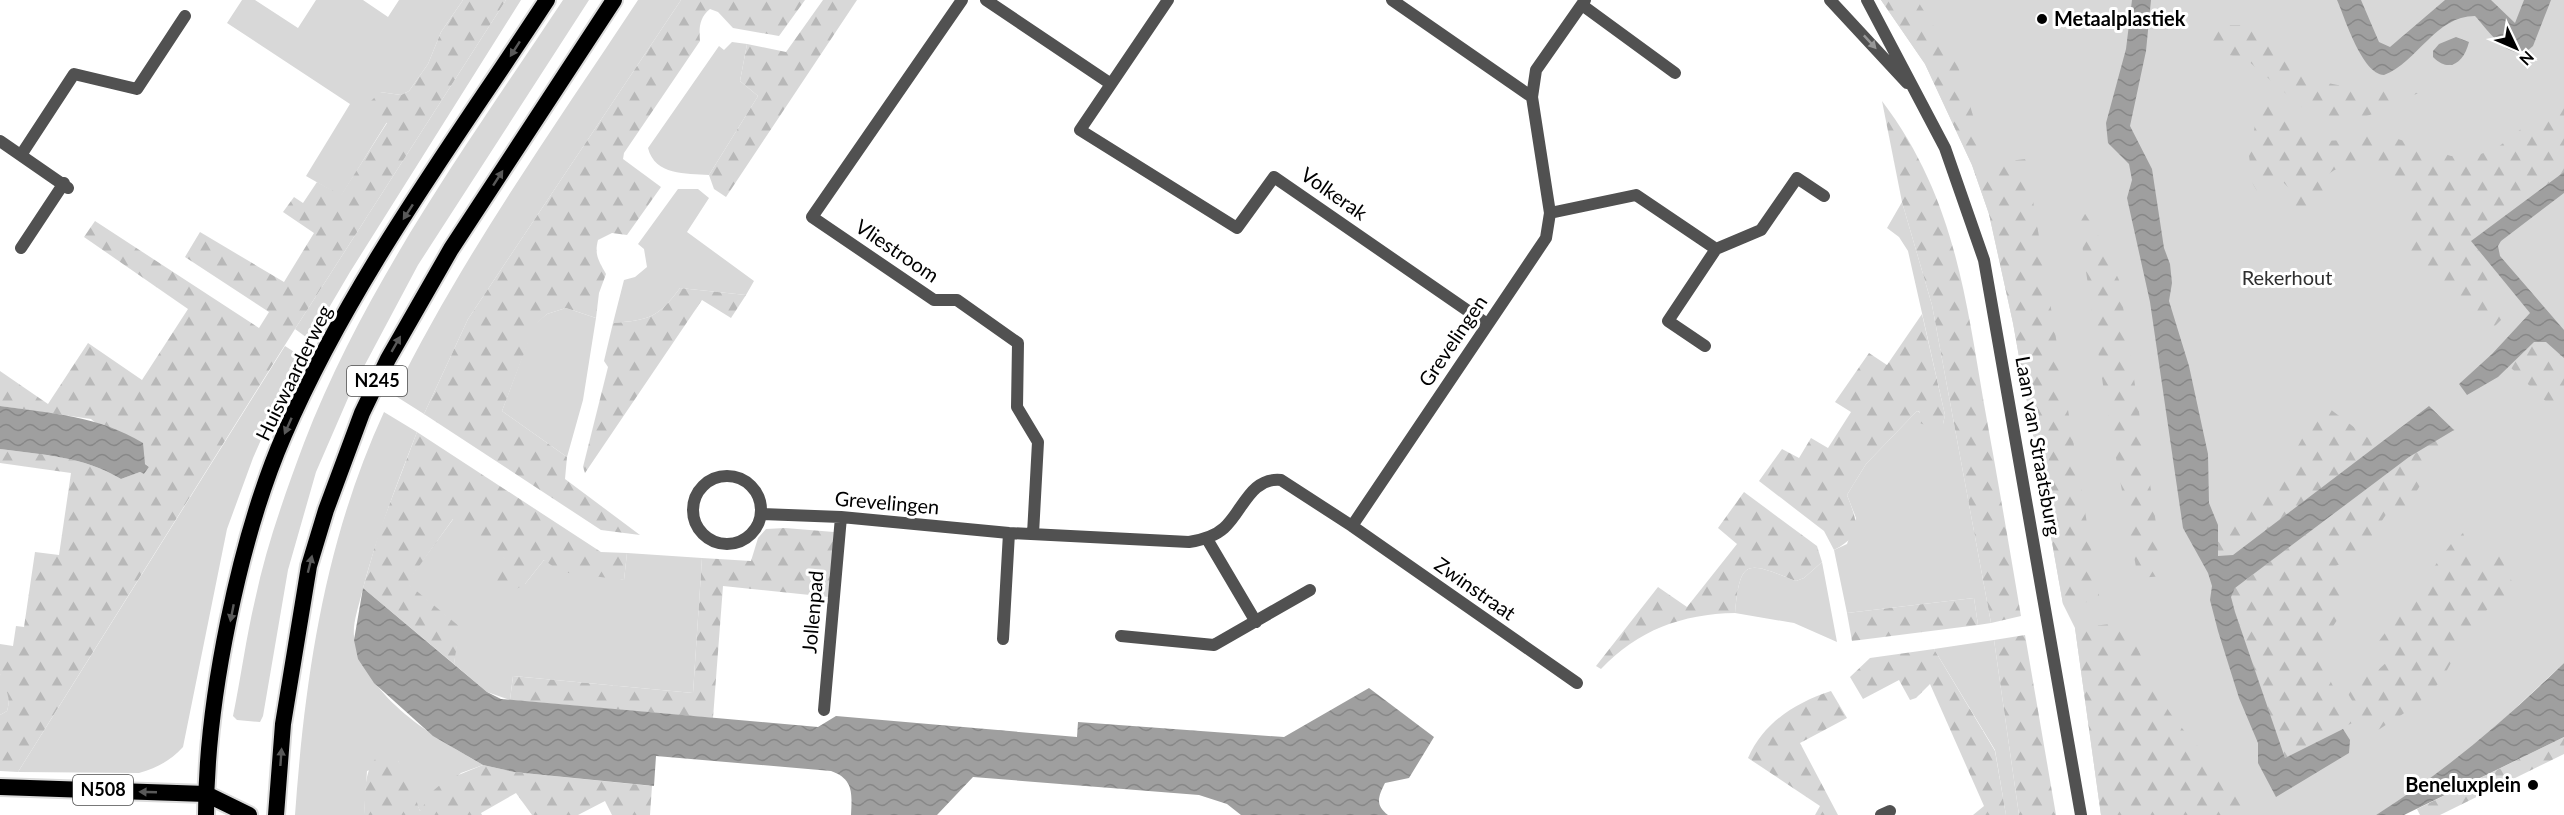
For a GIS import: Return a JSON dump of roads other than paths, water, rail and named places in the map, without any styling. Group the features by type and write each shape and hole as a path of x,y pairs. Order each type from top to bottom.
{"highway":[{"name":"Huiswaarderweg","path":"206,815 206,794 215,715 234,605 259,506 284,435 333,337 366,280 547,0"},
{"name":"N245","path":"276,815 283,724 309,566 326,510 362,413 388,359 451,249 614,0"},
{"name":"N508","path":"0,787 206,794 249,815"}],"street":[{"name":"Vliestroom","path":"962,0 812,217 934,300 957,300 1018,344 1017,407 1038,442 1033,534"},
{"path":"986,0 1111,84 1168,0"},
{"path":"1392,0 1532,97"},
{"name":"Laan van Straatsburg","path":"1830,0 1918,95"},
{"name":"Laan van Straatsburg","path":"1867,0 1918,95 1955,171 1988,278 2081,815"},
{"name":"Grevelingen","path":"1352,526 1542,246 1549,230 1550,213 1532,97 1536,69 1583,3"},
{"path":"1583,3 1675,73"},
{"path":"21,155 74,74 137,88 185,16"},
{"name":"Volkerak","path":"1111,84 1080,130 1237,228 1274,177 1487,324"},
{"path":"0,141 66,186 21,248"},
{"path":"1705,346 1668,321 1716,249 1761,230 1797,178 1824,196"},
{"path":"1550,213 1636,195 1716,249"},
{"path":"729,477 749,485 760,504 760,514 752,533 735,543 725,544 715,542 699,529 693,509 701,489 709,482 729,477"},
{"path":"1256,622 1207,539 1224,528 1256,487 1272,479 1281,480 1352,526"},
{"name":"Grevelingen","path":"760,514 841,517 1009,533 1190,542 1207,539"},
{"name":"Jollenpad","path":"824,710 841,517"},
{"name":"Zwinstraat","path":"1352,526 1577,683"},
{"path":"1003,639 1009,533"},
{"path":"1120,636 1214,645 1310,591"}],"water":[{"path":"2132,0 2151,0 2146,51 2130,126 2152,169 2164,248 2170,264 2172,283 2169,301 2189,366 2208,454 2209,503 2218,525 2218,556 2233,555 2429,406 2454,430 2409,457 2235,588 2231,597 2235,612 2285,758 2343,729 2350,740 2349,753 2276,797 2258,763 2258,743 2239,698 2218,631 2210,600 2212,586 2208,573 2183,528 2150,302 2127,198 2132,180 2129,164 2108,143 2106,123 2126,49"},
{"path":"2337,0 2361,0 2379,42 2390,47 2445,0 2491,0 2515,23 2524,0 2551,0 2533,46 2525,51 2509,50 2494,38 2475,16 2461,18 2438,31 2396,69 2384,75 2376,72 2362,56"},
{"path":"2456,37 2469,42 2460,60 2451,65 2445,65 2433,57 2433,51 2439,44"},
{"path":"2564,172 2564,193 2501,241 2498,246 2500,256 2564,330 2564,358 2546,342 2534,342 2498,377 2467,395 2459,384 2492,354 2530,313 2471,241"},
{"path":"0,406 74,417 109,427 143,443 145,464 149,467 144,474 140,472 121,479 107,471 77,461 0,449"},
{"path":"363,588 487,692 501,699 818,727 836,716 1077,737 1078,722 1284,737 1369,688 1434,737 1409,778 1385,783 1379,804 1388,815 1241,815 1227,804 1199,795 973,777 937,815 851,815 851,794 848,783 839,774 831,771 656,756 654,786 514,772 483,765 433,736 374,683 358,659 354,640"},
{"path":"2564,663 2564,737 2404,815 2376,815 2427,781 2474,744"}],"place":[{"name":"Metaalplastiek","path":"2042,19"},
{"name":"Beneluxplein","path":"2533,785"}],"park label":[{"name":"Rekerhout","path":"2287,278"}]}
